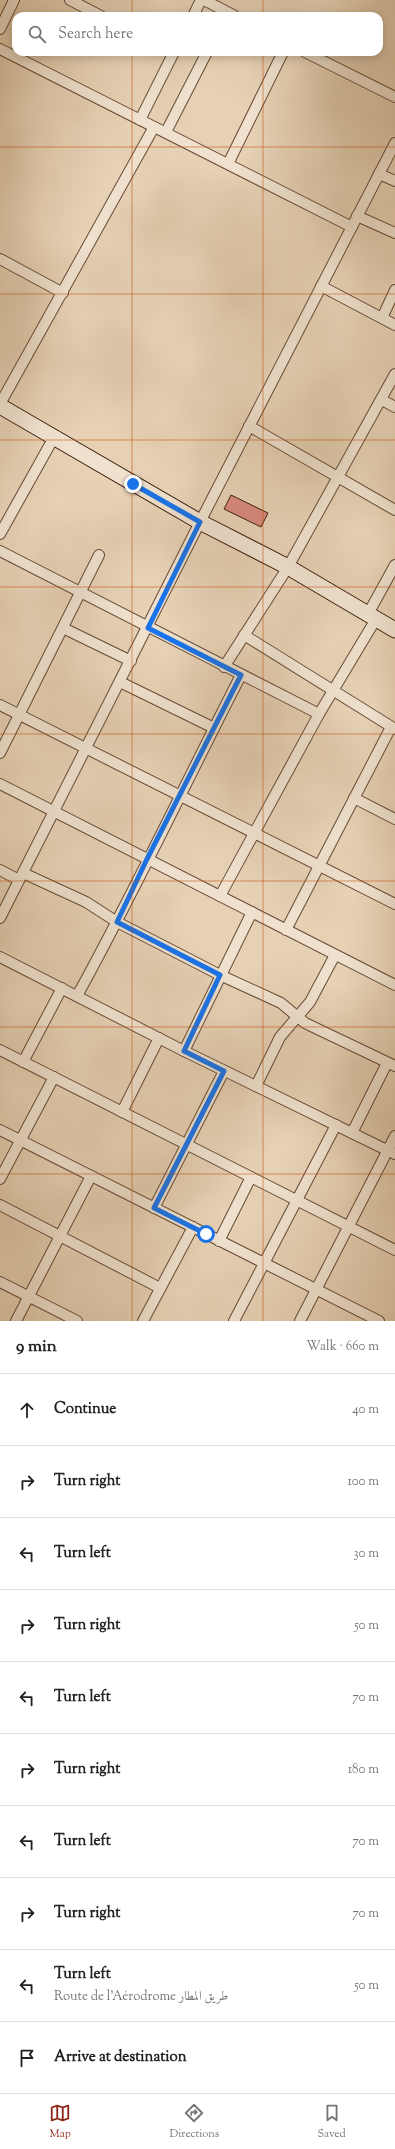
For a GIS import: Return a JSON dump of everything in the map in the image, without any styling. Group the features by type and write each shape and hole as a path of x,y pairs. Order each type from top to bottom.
{"street":[{"path":"0,29 14,0"},
{"path":"70,0 93,12"},
{"path":"194,12 201,0"},
{"path":"204,0 225,12"},
{"path":"0,49 12,55"},
{"path":"14,56 352,227"},
{"path":"140,120 172,56"},
{"path":"166,132 205,56"},
{"path":"228,164 281,56"},
{"path":"313,56 395,97"},
{"path":"154,127 0,405 53,438 200,522 288,566 395,630"},
{"path":"0,918 148,628 200,522 395,143"},
{"path":"379,174 395,181"},
{"path":"357,216 395,233"},
{"path":"0,259 63,293"},
{"path":"321,286 395,324"},
{"path":"382,318 395,290"},
{"path":"224,667 288,566 382,400 395,374"},
{"path":"382,400 395,407"},
{"path":"249,426 395,510"},
{"path":"0,534 53,438"},
{"path":"0,551 224,667 319,714"},
{"path":"0,753 100,555"},
{"path":"220,896 256,833 333,690 372,616 395,565"},
{"path":"63,628 131,661"},
{"path":"244,635 393,728 354,798 286,930"},
{"path":"77,996 117,922 147,859 241,675"},
{"path":"120,682 214,728"},
{"path":"0,705 395,904"},
{"path":"0,784 395,985"},
{"path":"354,798 395,819"},
{"path":"0,870 86,902 117,922 220,975 281,1003 306,1023 391,1065 352,1133"},
{"path":"184,1051 252,912"},
{"path":"256,1086 280,1037 310,1002 335,955"},
{"path":"0,957 224,1071 391,1152"},
{"path":"23,1062 62,988"},
{"path":"122,1112 159,1038"},
{"path":"0,1050 395,1250"},
{"path":"154,1208 224,1071"},
{"path":"0,1179 54,1077"},
{"path":"234,1321 336,1125"},
{"path":"0,1130 379,1321"},
{"path":"300,1321 348,1226 391,1152 395,1136"},
{"path":"16,1321 91,1176"},
{"path":"219,1240 251,1177"},
{"path":"0,1205 160,1288"},
{"path":"143,1321 193,1227"},
{"path":"0,1282 77,1321"}],"building":[{"path":"231,495 268,513 261,527 224,509"}],"route":[{"path":"133,484 200,522 148,628 241,675 147,859 117,922 220,975 184,1051 224,1071 154,1208 206,1234"}]}
